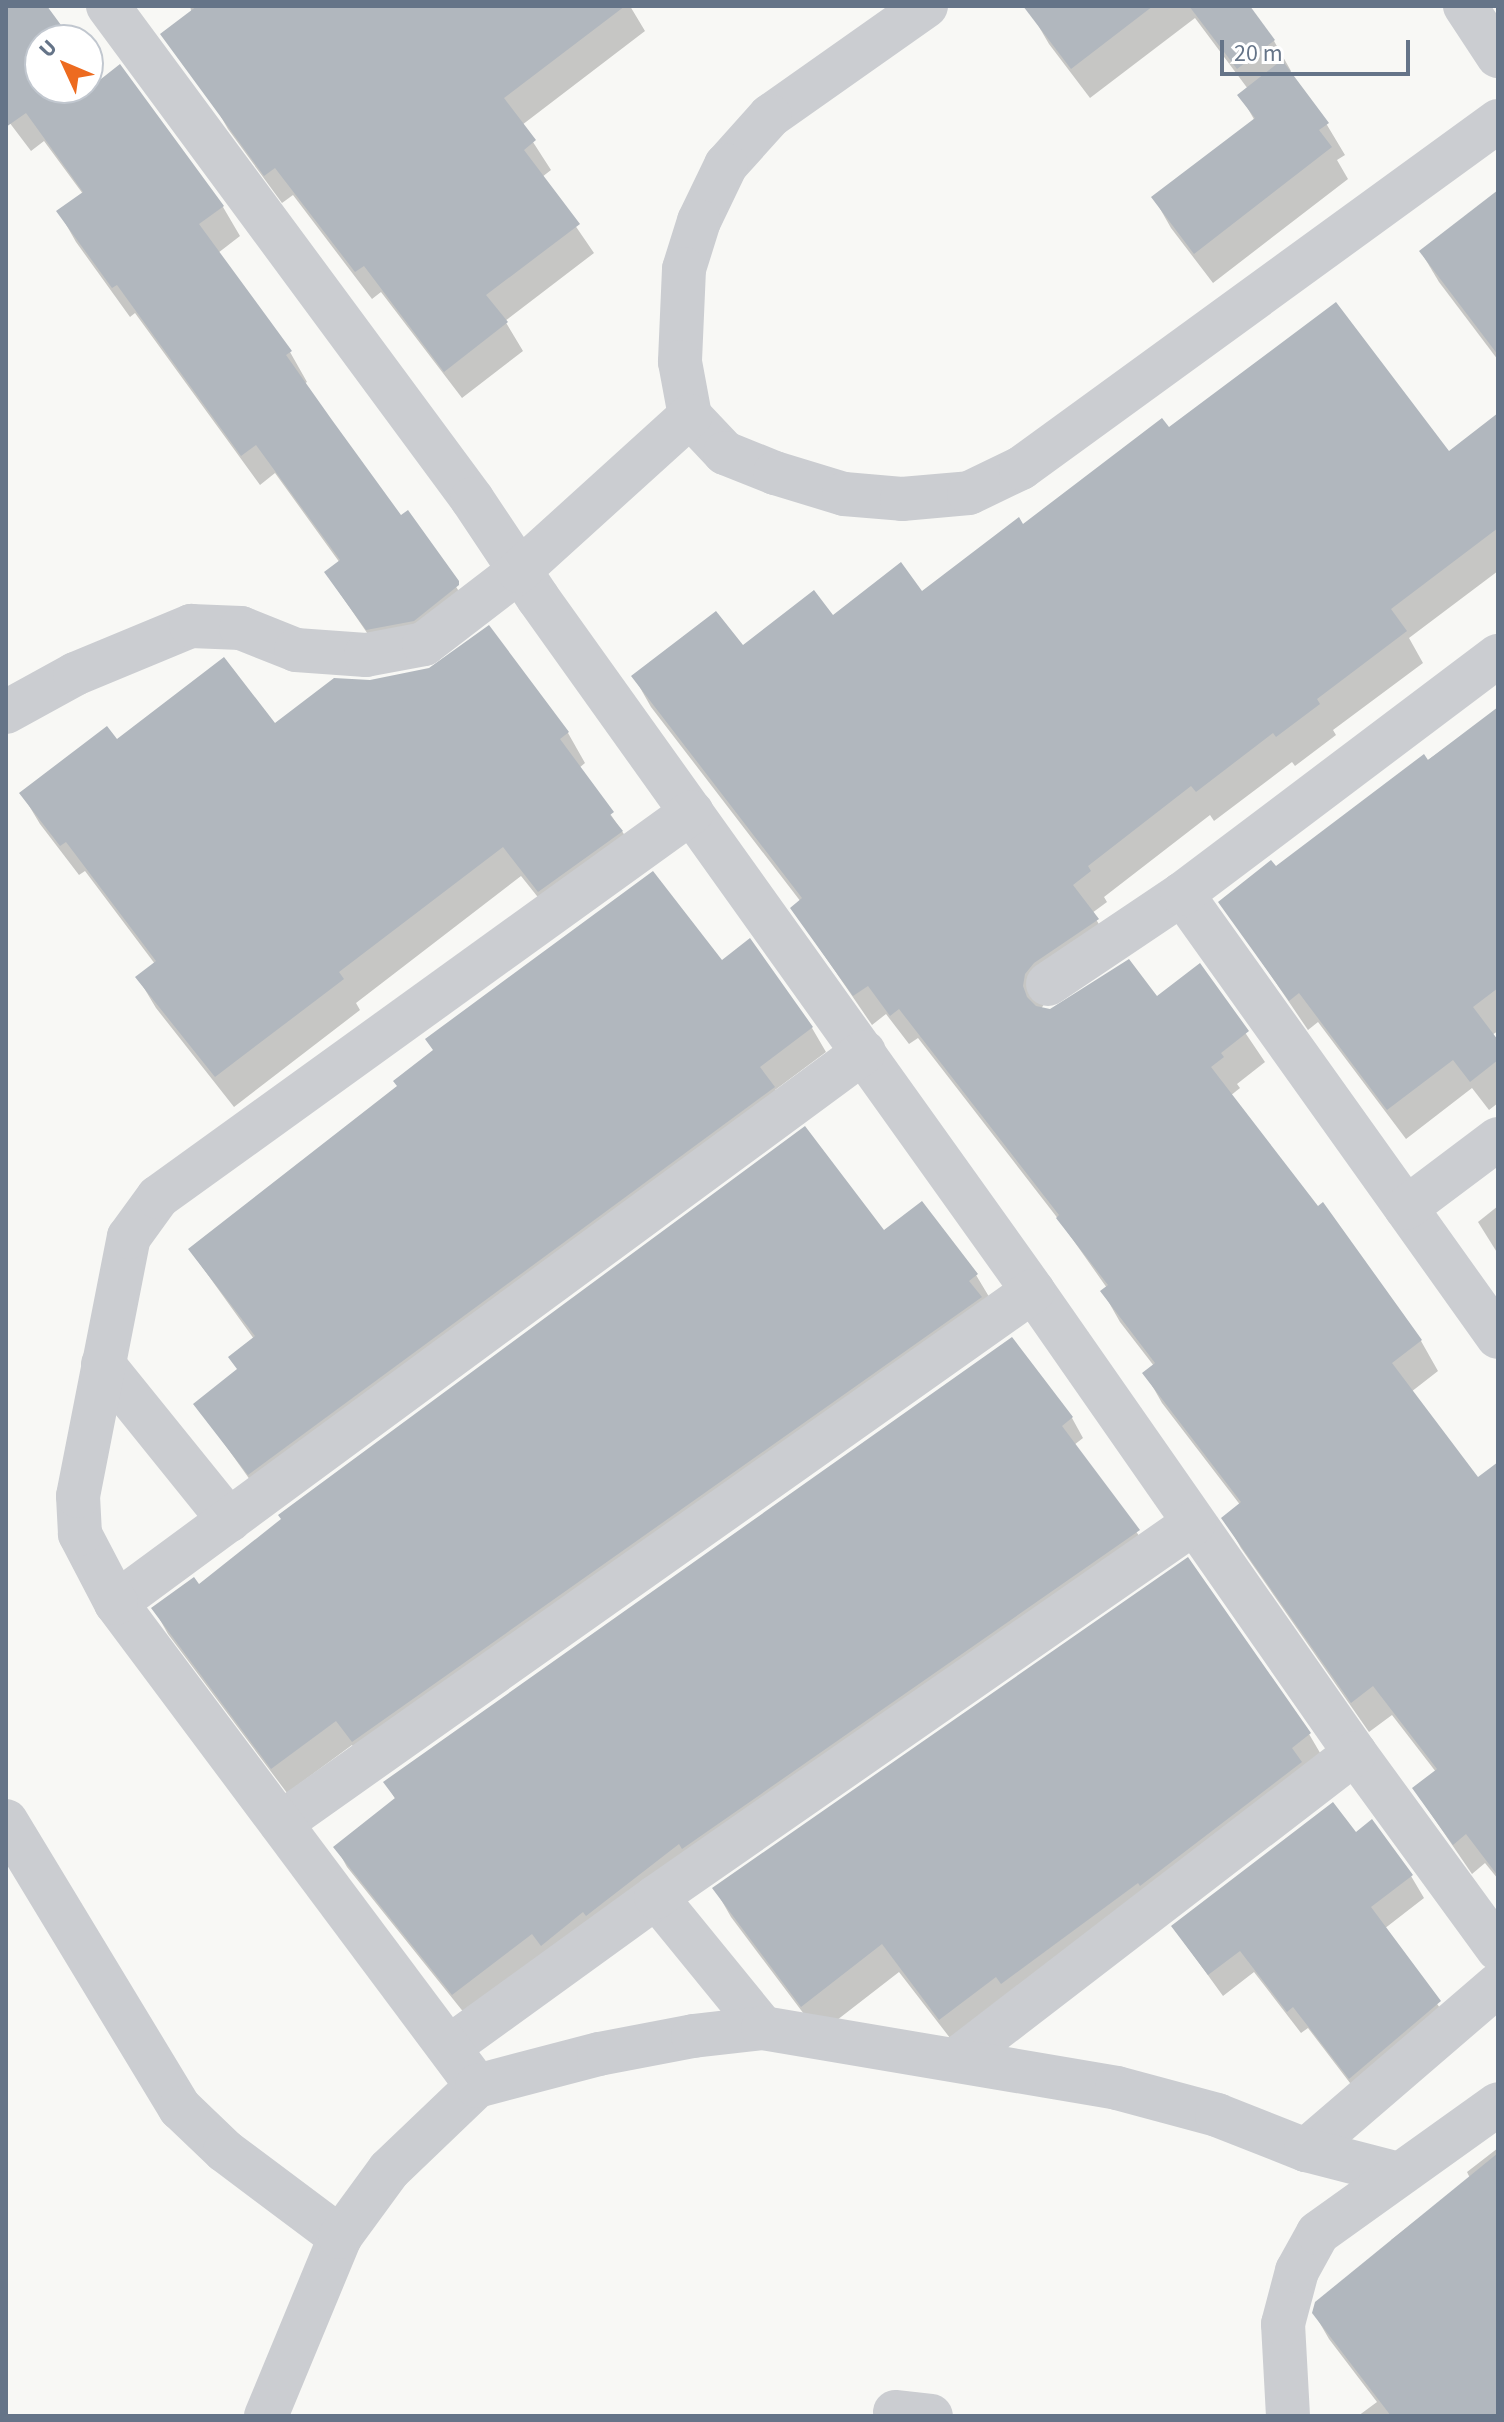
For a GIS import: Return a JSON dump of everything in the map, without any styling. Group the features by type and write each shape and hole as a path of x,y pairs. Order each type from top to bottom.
{"street":[{"path":"108,6 472,499 519,571 864,1052 1355,1753 1498,1949"},
{"path":"926,6 770,116 726,165 699,221 684,269 680,362 690,416 725,453 775,473 844,494 902,499 969,493 1021,468 1498,121"},
{"path":"1465,6 1498,56"},
{"path":"6,712 75,674 191,626 241,628 296,650 366,655 424,644 519,571 690,416"},
{"path":"1048,984 1182,894 1498,656"},
{"path":"477,2086 116,1603 80,1534 78,1496 129,1237 158,1197 692,812"},
{"path":"1182,894 1498,1337"},
{"path":"116,1603 864,1052"},
{"path":"1406,1208 1498,1139"},
{"path":"281,1823 1033,1291"},
{"path":"103,1364 229,1520"},
{"path":"449,2047 656,1897 1194,1523"},
{"path":"957,2059 1355,1753"},
{"path":"13,1846 180,2108 225,2151 340,2237"},
{"path":"656,1897 763,2028"},
{"path":"1306,2150 1498,1985"},
{"path":"266,2416 340,2237 389,2170 477,2086 599,2054 693,2036 763,2028 1117,2088 1217,2115 1306,2150 1399,2174"},
{"path":"1288,2416 1283,2324 1297,2271 1318,2233 1498,2104"}],"building":[{"path":"6,6 47,6 60,24 24,24 24,104 104,104 104,77 120,64 224,206 199,224 292,351 286,355 401,515 408,510 459,585 414,621 366,630 324,572 340,560 256,445 241,456 117,285 112,288 56,211 83,192 26,113 6,127"},
{"path":"197,6 625,6 504,98 536,140 524,150 580,224 486,295 508,322 444,372 364,266 355,272 275,168 264,176 160,34"},
{"path":"1023,6 1153,6 1071,69"},
{"path":"1189,6 1250,6 1275,40 1237,69"},
{"path":"1282,60 1329,123 1319,130 1332,147 1194,254 1151,197 1255,118 1237,95"},
{"path":"1498,190 1498,355 1419,251"},
{"path":"1336,302 1449,451 1498,413 1498,528 1391,609 1407,631 1317,699 1320,704 1276,737 1273,733 1196,792 1191,786 1088,866 1091,871 1073,885 1099,919 1034,963 1025,974 1023,986 1027,997 1036,1006 1050,1009 1129,959 1157,996 1200,963 1249,1031 1221,1053 1224,1057 1211,1067 1318,1206 1323,1202 1422,1340 1392,1363 1478,1477 1498,1462 1498,1876 1466,1834 1453,1845 1412,1788 1437,1769 1373,1686 1351,1703 1221,1518 1241,1502 1142,1373 1155,1363 1100,1291 1108,1285 1056,1218 1059,1215 899,1009 890,1016 868,986 853,996 790,908 802,898 631,676 716,611 743,645 814,590 833,615 901,562 922,591 1019,517 1023,524 1162,418 1169,427"},
{"path":"489,625 569,732 560,739 614,812 610,815 623,831 538,892 503,847 339,972 344,979 215,1077 135,977 156,961 66,842 60,846 19,793 107,726 117,739 224,657 275,723 334,678 370,680 429,668"},
{"path":"1498,707 1498,988 1473,1007 1498,1040 1498,1060 1470,1082 1453,1060 1387,1110 1299,993 1289,1001 1218,902 1271,860 1276,866 1424,754 1428,760"},
{"path":"653,871 722,960 750,938 813,1027 760,1067 775,1087 248,1475 193,1404 237,1369 228,1357 255,1336 188,1249 397,1086 393,1081 433,1050 425,1039"},
{"path":"805,1126 884,1230 922,1201 978,1274 969,1281 982,1297 352,1742 336,1721 271,1769 151,1608 194,1577 199,1584 281,1519 278,1515"},
{"path":"1012,1337 1073,1417 1062,1426 1140,1530 682,1849 679,1844 586,1916 583,1912 541,1946 532,1934 452,1995 333,1847 395,1798 383,1782"},
{"path":"1188,1557 1311,1733 1292,1748 1302,1762 1140,1886 1138,1883 1001,1984 996,1977 939,2020 882,1944 801,2007 712,1888"},
{"path":"1333,1802 1356,1832 1372,1819 1413,1875 1371,1907 1441,2001 1349,2079 1293,2007 1287,2012 1240,1951 1208,1975 1171,1926"},
{"path":"1498,2153 1498,2416 1391,2416 1312,2313 1315,2302"}]}
